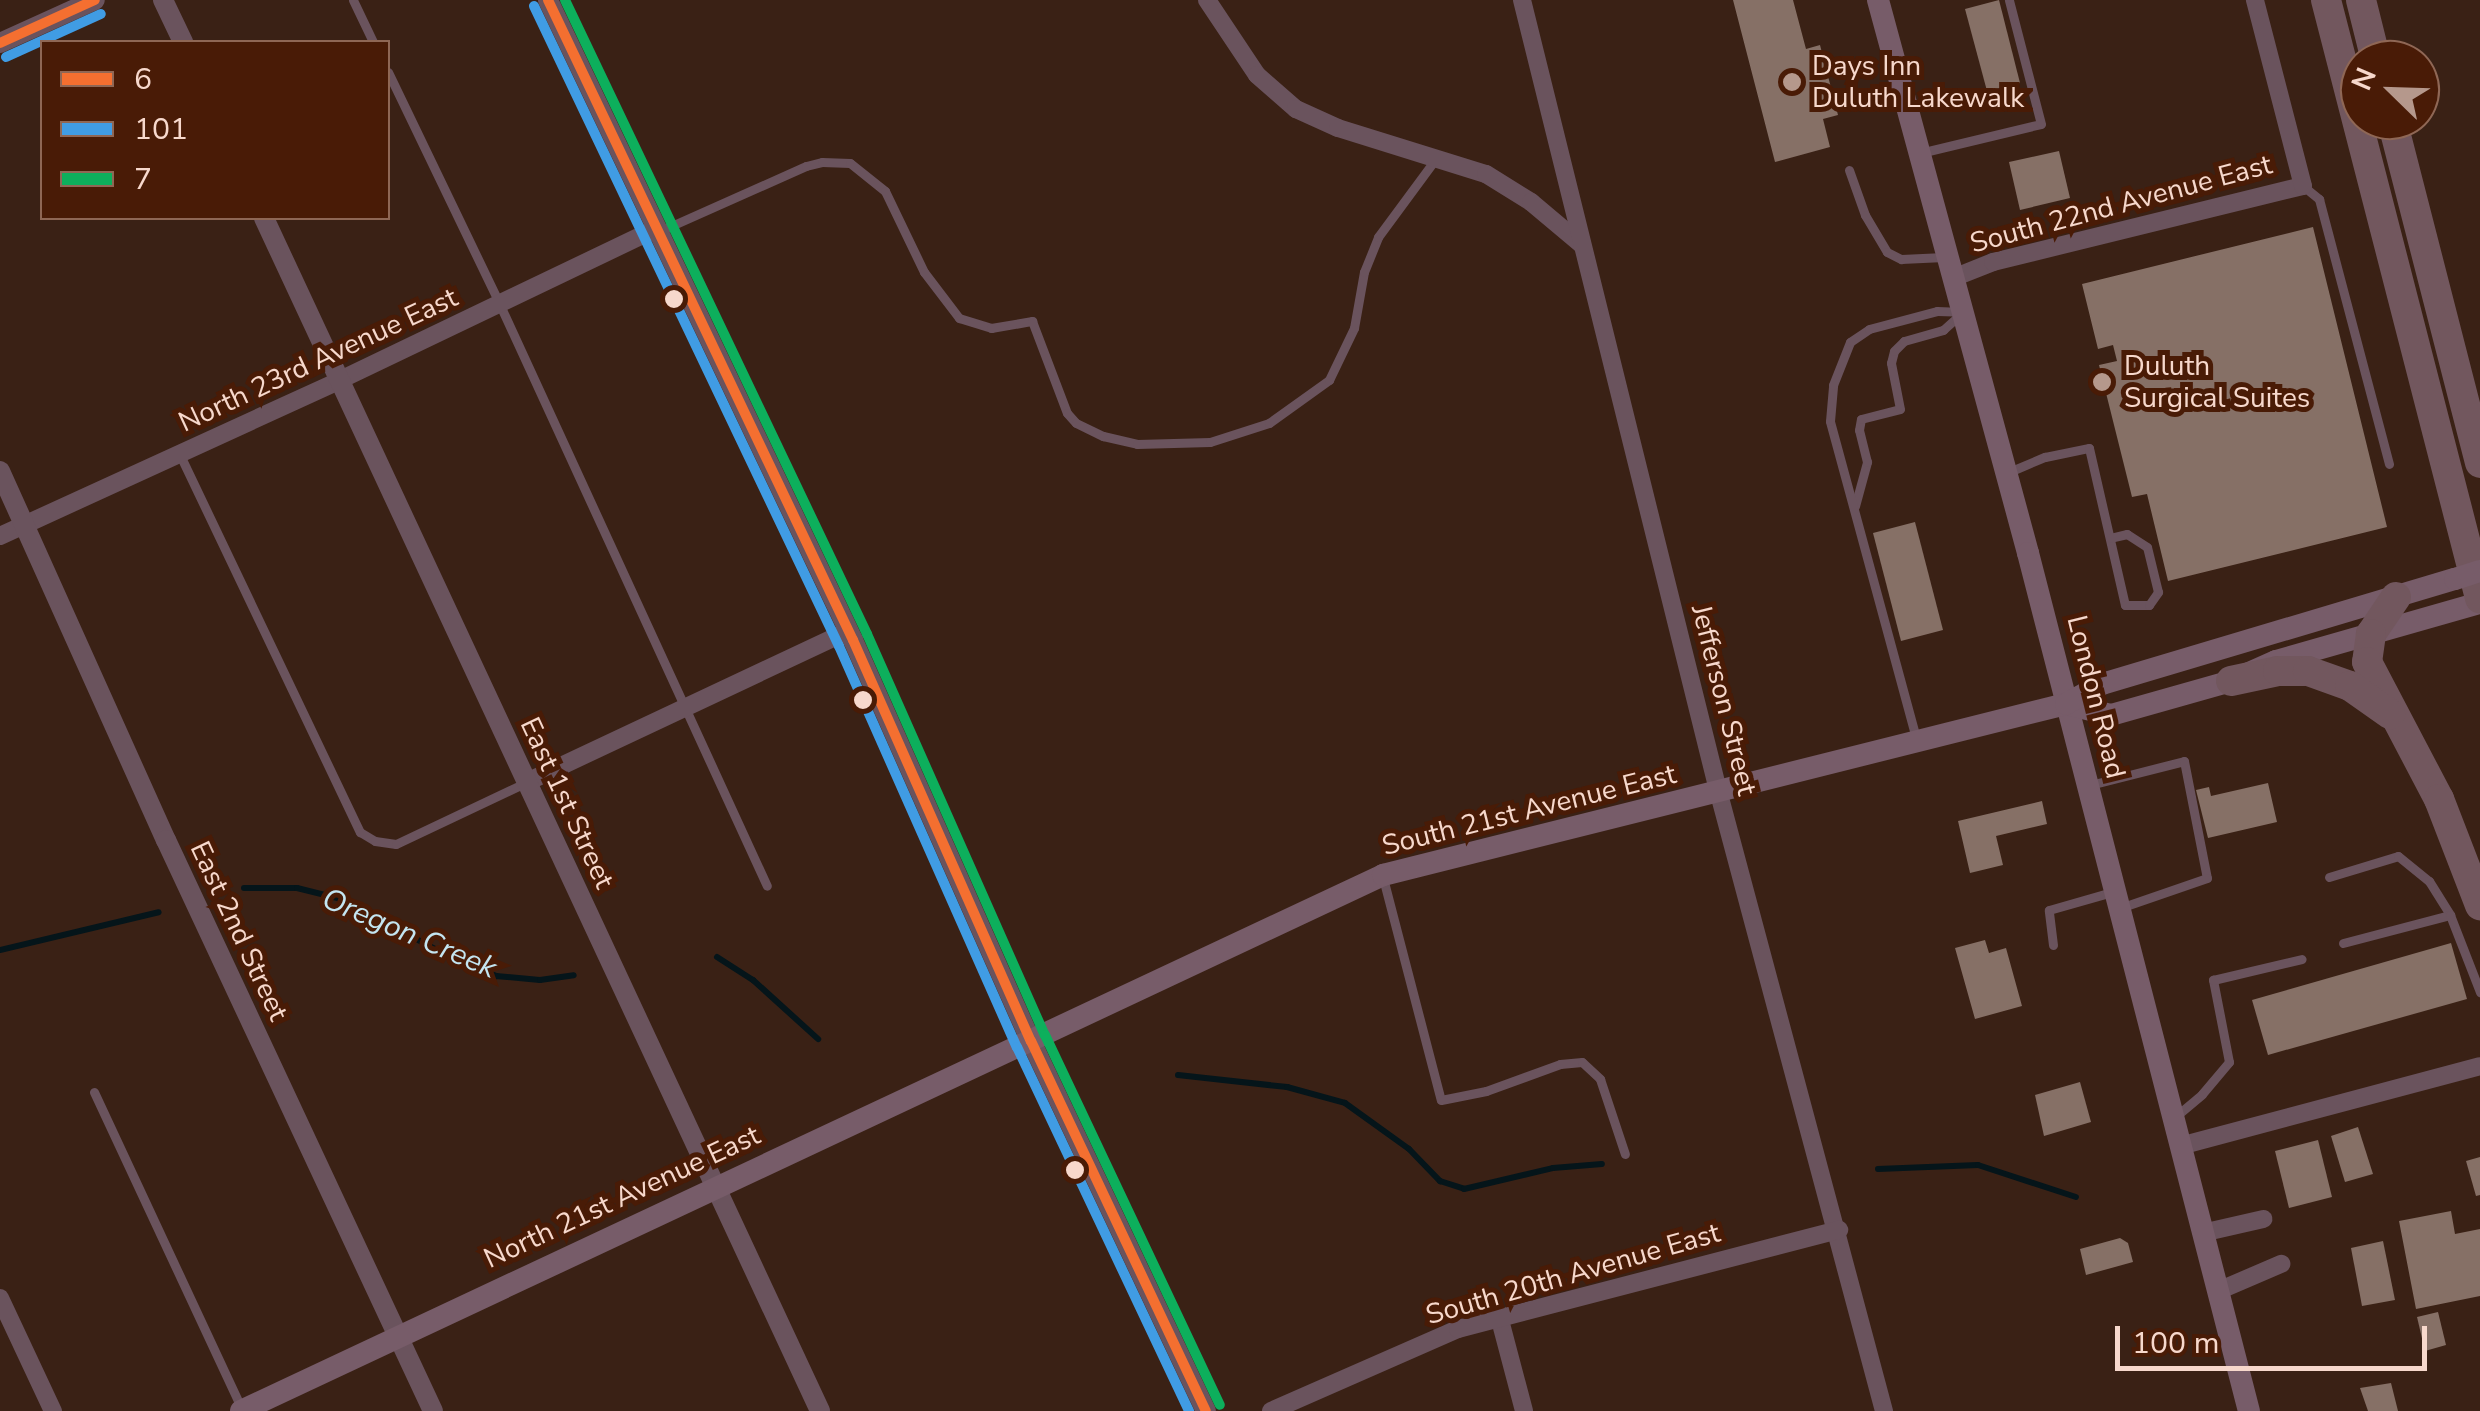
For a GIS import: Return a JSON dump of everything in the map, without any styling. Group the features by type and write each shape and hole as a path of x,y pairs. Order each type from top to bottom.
{"highway":[{"path":"2326,0 2474,602"},
{"path":"2360,0 2371,40"},
{"path":"2397,140 2480,462"},
{"path":"2396,597 2372,634 2367,662 2440,799 2480,905"},
{"path":"2231,681 2278,671 2318,674 2364,694 2402,725"}],"main road":[{"name":"London Road","path":"1878,0 2007,473 2250,1411"},
{"name":"South 21st Avenue East","path":"1031,1041 1382,875 1720,794 2066,704 2102,684 2480,571"},
{"name":"South 21st Avenue East","path":"2066,704 2111,716 2231,681 2276,661 2474,602"},
{"name":"North 21st Avenue East","path":"242,1411 713,1186 1031,1041"}],"street":[{"path":"0,43 94,0"},
{"path":"163,0 182,40"},
{"path":"548,0 848,631 1031,1041 1206,1411"},
{"path":"1207,0 1258,75 1296,108 1359,136 1438,156 1486,174 1512,189 1582,244"},
{"name":"Jefferson Street","path":"1522,0 1720,794 1840,1230 1884,1411"},
{"path":"2254,0 2303,186"},
{"name":"South 22nd Avenue East","path":"1948,268 1993,262 2303,186"},
{"name":"East 1st Street","path":"265,220 820,1411"},
{"name":"North 23rd Avenue East","path":"0,536 658,229"},
{"name":"East 2nd Street","path":"0,471 166,840 434,1411"},
{"path":"527,782 848,631"},
{"path":"2180,1146 2480,1066"},
{"path":"2202,1234 2263,1220"},
{"name":"South 20th Avenue East","path":"1271,1411 1458,1329 1840,1230"},
{"path":"2218,1291 2281,1264"},
{"path":"0,1298 53,1411"},
{"path":"1500,1320 1524,1411"}],"lane":[{"path":"353,0 372,40"},
{"path":"1918,154 2041,124 2010,0"},
{"path":"390,76 500,305 767,886"},
{"path":"658,229 806,166 850,163 886,191 924,272 959,318 991,328 1032,322 1068,412 1076,422 1103,436 1137,444 1210,442 1269,423 1330,380 1354,328 1364,272 1378,237 1438,156"},
{"path":"1849,170 1865,215 1887,252 1901,259 1948,268"},
{"path":"2303,186 2319,199 2389,464"},
{"path":"1917,740 1830,422 1833,385 1850,342 1869,328 1937,311 1964,312"},
{"path":"1854,510 1867,462 1859,430 1862,419 1900,408 1891,364 1894,350 1904,341 1943,330 1964,312"},
{"path":"2007,473 2045,457 2089,448 2110,538 2126,606 2149,605 2158,592 2147,547 2127,534 2110,538"},
{"path":"180,455 360,832 375,842 396,844 527,782"},
{"path":"2053,945 2049,910 2117,900 2207,878 2184,761 2088,786"},
{"path":"2328,877 2398,856 2429,881 2450,916 2480,992"},
{"path":"1382,875 1441,1100 1486,1091 1560,1064 1582,1062 1600,1078 1625,1154"},
{"path":"2343,943 2450,916"},
{"path":"2173,1118 2202,1094 2229,1062 2213,980 2302,959"},
{"path":"94,1092 242,1411"}],"building":[{"name":"Days Inn Duluth Lakewalk","path":"1733,0 1793,0 1806,49 1820,45 1838,115 1823,119 1830,147 1775,162"},
{"path":"1999,0 2020,83 1987,91 1965,9"},
{"path":"2059,151 2070,198 2020,210 2009,162"},
{"path":"2313,227 2387,527 2168,581 2147,494 2132,497 2099,365 2117,361 2113,345 2098,349 2082,284"},
{"path":"1915,522 1943,630 1901,641 1873,533"},
{"path":"2268,783 2277,822 2208,838 2196,790 2209,787 2211,796"},
{"path":"2042,801 2047,824 1996,836 2003,865 1970,873 1958,821"},
{"path":"1985,940 1989,953 2006,948 2022,1006 1975,1019 1955,948"},
{"path":"2451,943 2467,999 2268,1055 2252,1000"},
{"path":"2080,1082 2091,1122 2044,1136 2035,1095"},
{"path":"2358,1127 2373,1174 2345,1182 2331,1136"},
{"path":"2318,1140 2332,1197 2289,1208 2275,1151"},
{"path":"2480,1157 2480,1195 2476,1196 2466,1161"},
{"path":"2451,1211 2455,1234 2480,1229 2480,1296 2416,1309 2399,1221"},
{"path":"2120,1238 2128,1243 2133,1262 2086,1275 2080,1249"},
{"path":"2383,1241 2395,1300 2362,1306 2351,1248"},
{"path":"2438,1312 2446,1345 2425,1351 2417,1317"},
{"path":"2391,1383 2398,1411 2368,1411 2360,1388"}],"waterway":[{"name":"Oregon Creek","path":"244,888 297,888 341,899 452,958 496,976 540,980 574,975"},
{"name":"Oregon Creek","path":"0,950 159,912"},
{"name":"Oregon Creek","path":"717,957 753,980 818,1039"},
{"name":"Oregon Creek","path":"1178,1075 1287,1087 1345,1103 1409,1149 1440,1181 1464,1189 1553,1168 1602,1164"},
{"name":"Oregon Creek","path":"1878,1169 1978,1165 2076,1197"}],"transit line":[{"name":"6","path":"0,43 95,0"},
{"name":"6","path":"548,0 853,640 1031,1041 1206,1411"},
{"name":"7","path":"565,0 867,634 1045,1035 1220,1405"},
{"name":"101","path":"534,6 839,646 1017,1047 1189,1411"},
{"name":"101","path":"44,40 101,14"},
{"name":"101","path":"6,57 40,42"}],"place":[{"name":"Days Inn Duluth Lakewalk","path":"1792,82"},
{"name":"Duluth Surgical Suites","path":"2102,382"}]}
